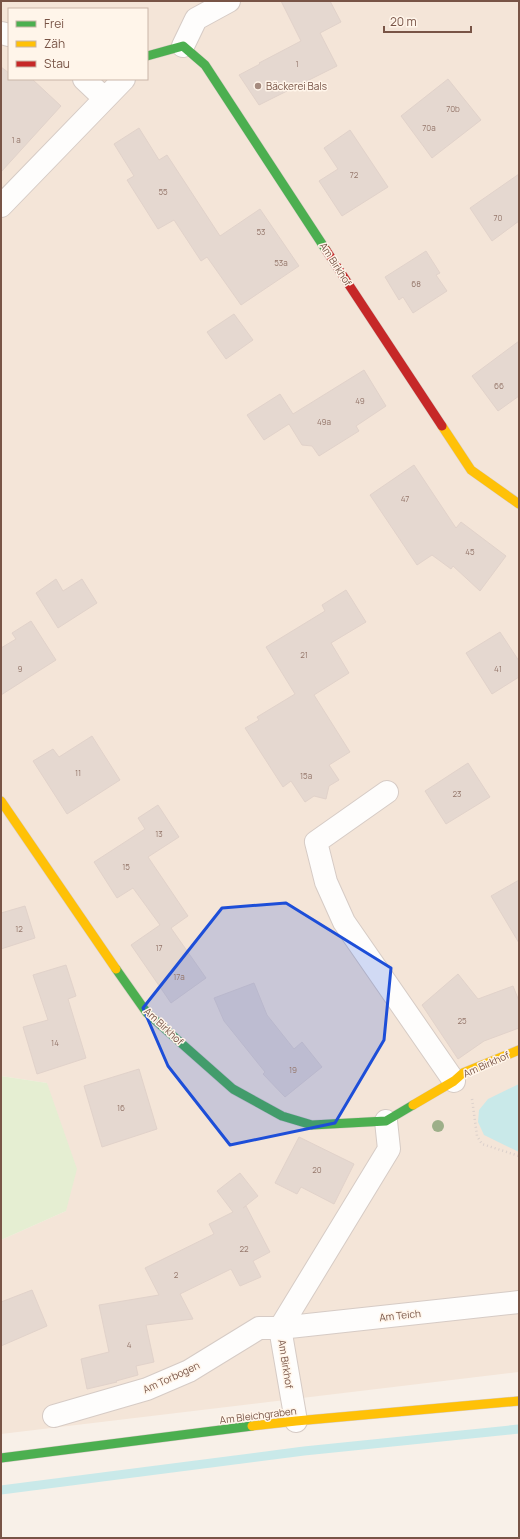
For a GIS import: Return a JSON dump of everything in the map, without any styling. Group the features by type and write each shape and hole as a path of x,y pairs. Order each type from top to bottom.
{"street":[{"path":"148,56 183,46 194,10 229,1"},
{"name":"Am Birkhof","path":"183,46 205,65 471,470 519,504"},
{"path":"85,80 104,98"},
{"path":"1,206 123,80"},
{"name":"Am Birkhof","path":"386,792 316,842 326,882 344,922 461,1076"},
{"name":"Am Birkhof","path":"1,801 147,1013 233,1088 282,1116 312,1125 386,1121 461,1076 519,1050"},
{"name":"Am Birkhof","path":"296,1421 280,1328 389,1149 386,1121"},
{"name":"Am Teich","path":"280,1328 519,1302"},
{"name":"Am Torbogen","path":"54,1416 147,1389 189,1371 259,1328 280,1328"},
{"name":"Am Bleichgraben","path":"1,1458 296,1421 519,1401"}],"path":[{"path":"461,1076 477,1136 482,1144 519,1156"}],"highlighted area":[{"path":"286,903 391,968 384,1040 335,1123 230,1145 168,1066 143,1008 222,908"}],"shaded area":[{"path":"1,1 519,1 519,1372 1,1434 1,1240 66,1211 47,1083 1,1076"}],"green space":[{"path":"1,1076 47,1083 77,1169 66,1211 1,1240"}],"water":[{"path":"519,1084 519,1152 484,1135 478,1122 479,1110 488,1099"}],"building":[{"path":"281,1 330,1 341,22 320,33 337,66 259,105 239,75 301,41"},
{"path":"1,67 8,72 8,80 33,80 61,106 1,172"},
{"path":"448,79 481,120 432,158 401,116"},
{"path":"139,128 159,160 167,155 220,236 260,209 299,266 241,305 207,257 201,261 174,220 158,229 127,180 134,176 114,144"},
{"path":"350,130 388,187 342,216 319,181 338,169 324,148"},
{"path":"519,174 519,221 492,241 470,208"},
{"path":"426,251 440,273 436,275 447,291 413,313 403,297 399,300 385,277"},
{"path":"234,314 253,340 226,359 207,332"},
{"path":"519,341 519,396 498,411 472,376"},
{"path":"364,370 386,406 356,426 359,431 319,456 312,446 302,445 289,424 264,440 247,415 280,394 293,414"},
{"path":"414,465 456,528 461,522 506,556 480,591 453,566 451,569 432,555 417,565 370,495"},
{"path":"56,579 63,591 82,579 97,603 58,628 36,593"},
{"path":"346,590 366,622 331,643 349,673 314,695 350,752 329,765 339,780 329,786 326,799 314,796 305,802 291,781 283,787 245,728 259,720 257,717 295,694 266,647 325,611 322,605"},
{"path":"31,621 56,660 1,695 1,648 16,639 12,633"},
{"path":"500,632 519,661 519,677 492,694 466,653"},
{"path":"92,736 120,780 67,814 33,761 53,749 59,757"},
{"path":"468,763 490,797 446,824 425,791"},
{"path":"158,805 179,837 148,857 188,916 171,928 206,978 171,1003 131,945 160,925 133,888 117,898 94,862 145,829 138,818"},
{"path":"519,880 519,943 491,896"},
{"path":"25,906 35,938 1,949 1,913"},
{"path":"66,965 76,996 68,999 86,1058 37,1074 23,1027 48,1020 33,975"},
{"path":"458,974 478,999 513,986 519,1001 519,1028 484,1041 458,1059 422,1005"},
{"path":"254,983 267,1015 294,1049 302,1042 322,1067 285,1097 263,1074 265,1072 224,1021 214,998"},
{"path":"139,1069 157,1129 102,1147 84,1086"},
{"path":"299,1137 354,1164 334,1204 301,1187 297,1194 275,1183"},
{"path":"240,1173 258,1196 243,1208 246,1206 270,1252 253,1261 261,1277 240,1286 231,1269 180,1294 193,1319 146,1325 154,1362 136,1366 138,1375 87,1389 81,1359 109,1352 99,1305 159,1295 145,1268 214,1234 209,1224 233,1212 217,1191"},
{"path":"32,1290 47,1326 1,1346 1,1302"}],"waterway":[{"path":"1,1490 304,1451 519,1429"}],"traffic: fast":[{"path":"148,56 183,46 205,65 326,250"},
{"path":"116,969 147,1013 233,1089 282,1116 312,1125 386,1121 413,1105"},
{"path":"1,1458 252,1426"}],"traffic: slow":[{"path":"442,426 471,470 519,504"},
{"path":"1,801 116,969"},
{"path":"413,1105 454,1081 463,1073 519,1050"},
{"path":"252,1426 519,1401"}],"traffic: jam":[{"path":"326,250 442,426"}],"place":[{"name":"Bäckerei Bals","path":"258,86"}]}
